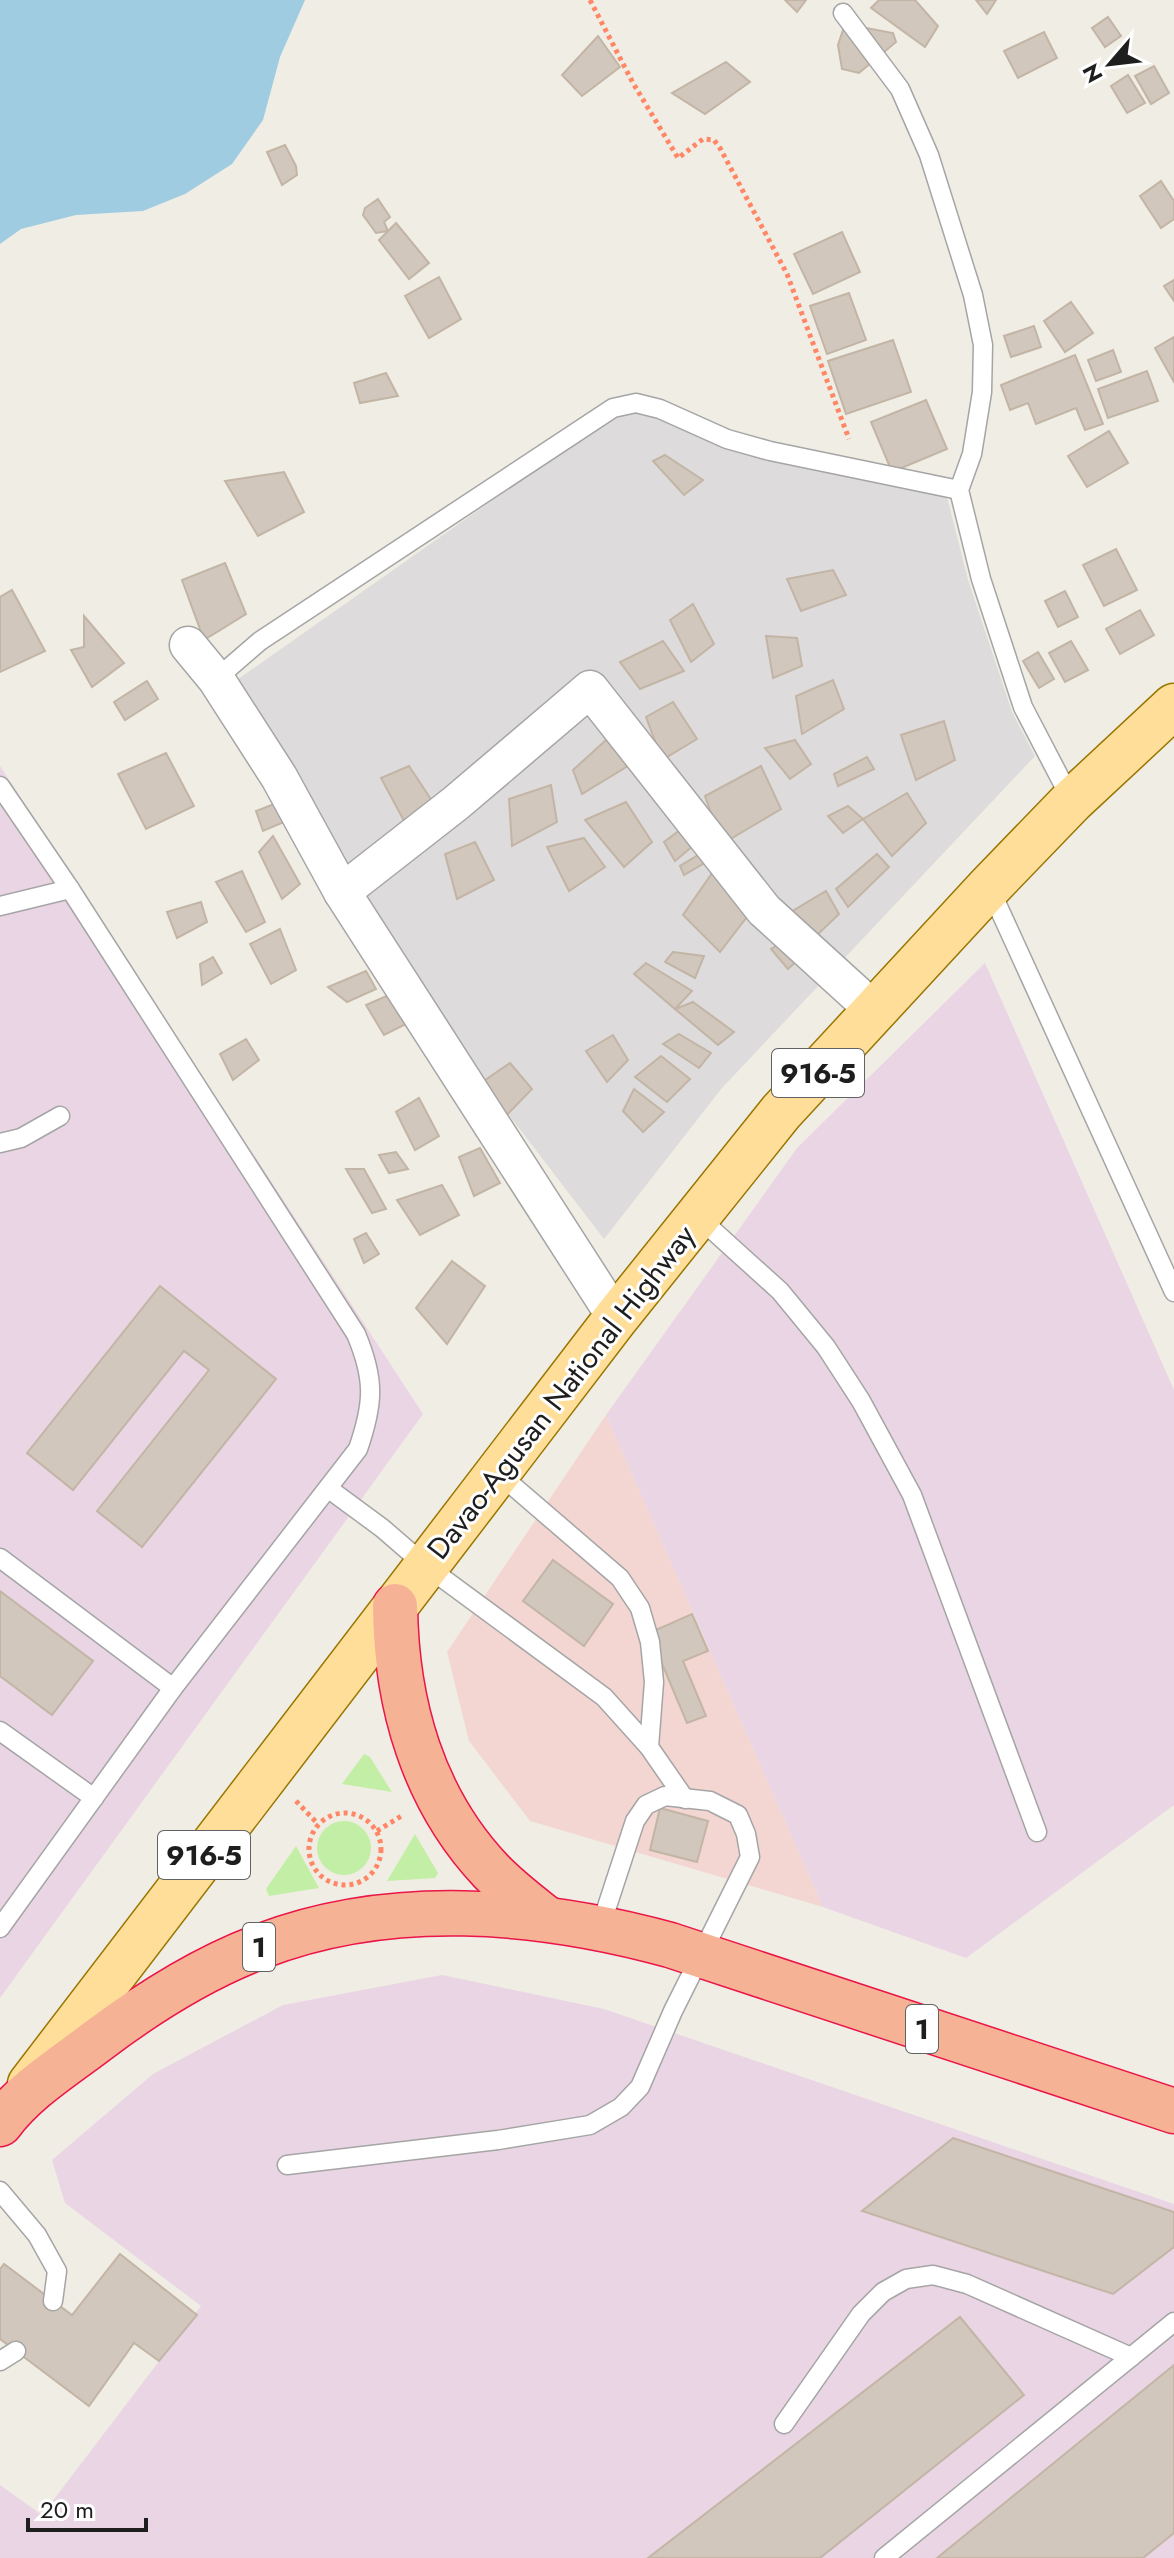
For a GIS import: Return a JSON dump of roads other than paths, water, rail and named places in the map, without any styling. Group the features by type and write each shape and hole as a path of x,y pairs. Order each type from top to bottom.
{"highway":[{"path":"395,1606 397,1656 406,1712 436,1795 458,1830 493,1874 547,1919"},
{"name":"1","path":"7,2114 108,2033 161,1998 234,1957 276,1941 337,1924 462,1913 547,1919 600,1928 701,1955 1174,2111"}],"main road":[{"name":"Davao-Agusan National Highway","path":"7,2114 616,1318 781,1112 1072,801 1174,706"}],"street":[{"path":"188,645 216,679 279,777 342,892 616,1318"},
{"path":"342,892 456,803 590,689 764,910 875,1011"}],"lane":[{"path":"843,13 900,89 929,155 973,295 983,345 982,392 972,454 959,490 981,579 1023,707 1072,801"},
{"path":"216,679 260,641 613,408 636,403 660,409 727,439 859,471 959,490"},
{"path":"0,786 70,889 356,1334 368,1362 372,1387 368,1421 358,1449 173,1688 0,1928"},
{"path":"989,887 1174,1292"},
{"path":"0,906 70,889"},
{"path":"0,1143 21,1138 60,1116"},
{"path":"697,1216 780,1291 826,1347 861,1401 912,1495 1037,1832"},
{"path":"498,1473 620,1578 640,1608 650,1642 654,1682 649,1747"},
{"path":"329,1489 382,1528 426,1566 604,1697 649,1747 685,1799"},
{"path":"0,1558 173,1688"},
{"path":"0,1731 94,1798"},
{"path":"287,2165 498,2140 590,2125 621,2107 640,2087 750,1857 746,1834 738,1815 710,1801 665,1796 646,1805 635,1821 600,1928"},
{"path":"0,2191 37,2235 57,2271 53,2301"},
{"path":"784,2424 861,2314 883,2292 906,2279 933,2275 967,2284 1131,2357"},
{"path":"884,2558 1174,2322"}],"water":[{"path":"0,0 305,0 280,57 263,120 232,164 185,194 143,211 76,215 21,229 0,244"}]}
